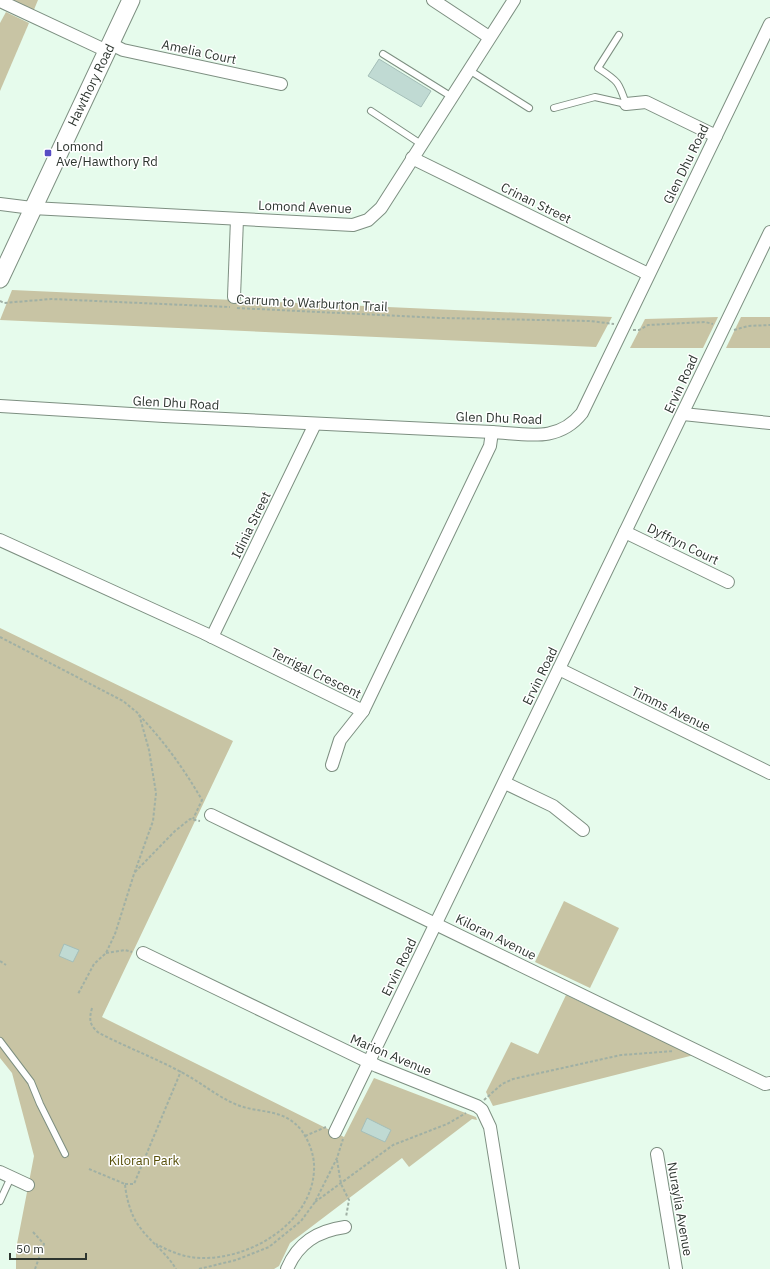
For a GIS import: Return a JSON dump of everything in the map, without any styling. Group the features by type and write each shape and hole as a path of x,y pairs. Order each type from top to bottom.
{"main road":[{"name":"Hawthory Road","path":"0,279 32,208 131,0"}],"street":[{"path":"433,0 490,37"},
{"name":"Lomond Avenue","path":"0,204 32,208 67,208 353,225 368,220 381,208 514,0"},
{"name":"Amelia Court","path":"0,2 109,48 281,84"},
{"name":"Glen Dhu Road","path":"0,406 316,424 492,432 546,434 561,431 573,423 582,413 770,24"},
{"path":"626,104 646,102 716,136"},
{"name":"Crinan Street","path":"412,158 648,274"},
{"path":"234,297 237,219"},
{"name":"Ervin Road","path":"336,1130 770,232"},
{"path":"683,414 770,422"},
{"name":"Idinia Street","path":"212,637 316,424"},
{"name":"Terrigal Crescent","path":"0,540 212,637 363,711 490,446 492,432"},
{"name":"Dyffryn Court","path":"625,532 728,582"},
{"name":"Timms Avenue","path":"559,669 770,774"},
{"path":"332,765 340,740 363,711"},
{"path":"505,782 553,806 583,830"},
{"name":"Kiloran Avenue","path":"211,815 765,1084 770,1083"},
{"name":"Marion Avenue","path":"143,953 369,1062 477,1106"},
{"path":"477,1106 482,1110 490,1127 513,1269"},
{"name":"Nuraylia Avenue","path":"657,1154 676,1269"},
{"path":"5,1174 28,1185"},
{"path":"287,1269 296,1251 308,1239 330,1229 345,1227"}],"lane":[{"path":"619,35 598,68 616,79 626,104"},
{"path":"383,54 452,97"},
{"path":"469,70 529,108"},
{"path":"554,108 595,97 626,104"},
{"path":"371,111 421,144"},
{"path":"0,1041 31,1082 40,1104 65,1154"},
{"path":"0,1200 5,1174"}],"path":[{"name":"Carrum to Warburton Trail","path":"0,301 4,303 51,299 442,318 590,321 624,327"},
{"path":"639,330 648,325 705,322"},
{"path":"748,326 770,325"},
{"path":"0,637 106,691 123,701 138,714 162,739 184,769 202,800 194,819"},
{"path":"78,994 94,964 106,953 115,934 153,821 156,793 149,750 138,714"},
{"path":"134,874 175,831 190,819 200,821"},
{"path":"106,953 125,950 134,952 131,958"},
{"path":"0,961 6,965"},
{"path":"92,1008 89,1019 92,1026 99,1033 181,1071 232,1103 281,1115 296,1125 305,1136 313,1157 313,1178 310,1191 299,1211 284,1227 256,1246 222,1257 201,1258 173,1253 156,1244"},
{"path":"315,1202 393,1145 448,1124 477,1106 502,1084 513,1079 622,1055 672,1052 682,1043"},
{"path":"89,1169 125,1184 134,1184 181,1071"},
{"path":"305,1136 336,1130 337,1158 341,1184 349,1200 345,1227"},
{"path":"200,1269 236,1260 269,1247 301,1221 315,1202 337,1158"},
{"path":"125,1184 126,1196 138,1225 170,1258 176,1269"},
{"path":"33,1232 44,1244 35,1269"}],"green space":[{"path":"6,0 38,0 33,12"},
{"path":"6,12 29,23 0,91 0,23"},
{"path":"12,290 612,317 596,347 0,320"},
{"path":"718,317 703,348 630,348 645,319"},
{"path":"741,317 770,317 770,348 726,348"},
{"name":"Kiloran Park","path":"0,628 233,741 102,1017 344,1137 374,1078 476,1117 477,1120 472,1119 409,1167 402,1158 290,1243 279,1266 274,1269 16,1269 16,1249 34,1156 12,1073 0,1058"},
{"path":"564,901 619,928 590,988 535,962"},
{"path":"566,995 694,1055 493,1106 486,1092 511,1042 538,1054"}],"building":[{"path":"379,59 431,91 421,107 368,76"},
{"path":"64,944 79,950 73,962 59,956"},
{"path":"367,1118 391,1130 385,1142 361,1131"}],"place":[{"name":"Lomond Ave/Hawthory Rd","path":"48,153"}]}
